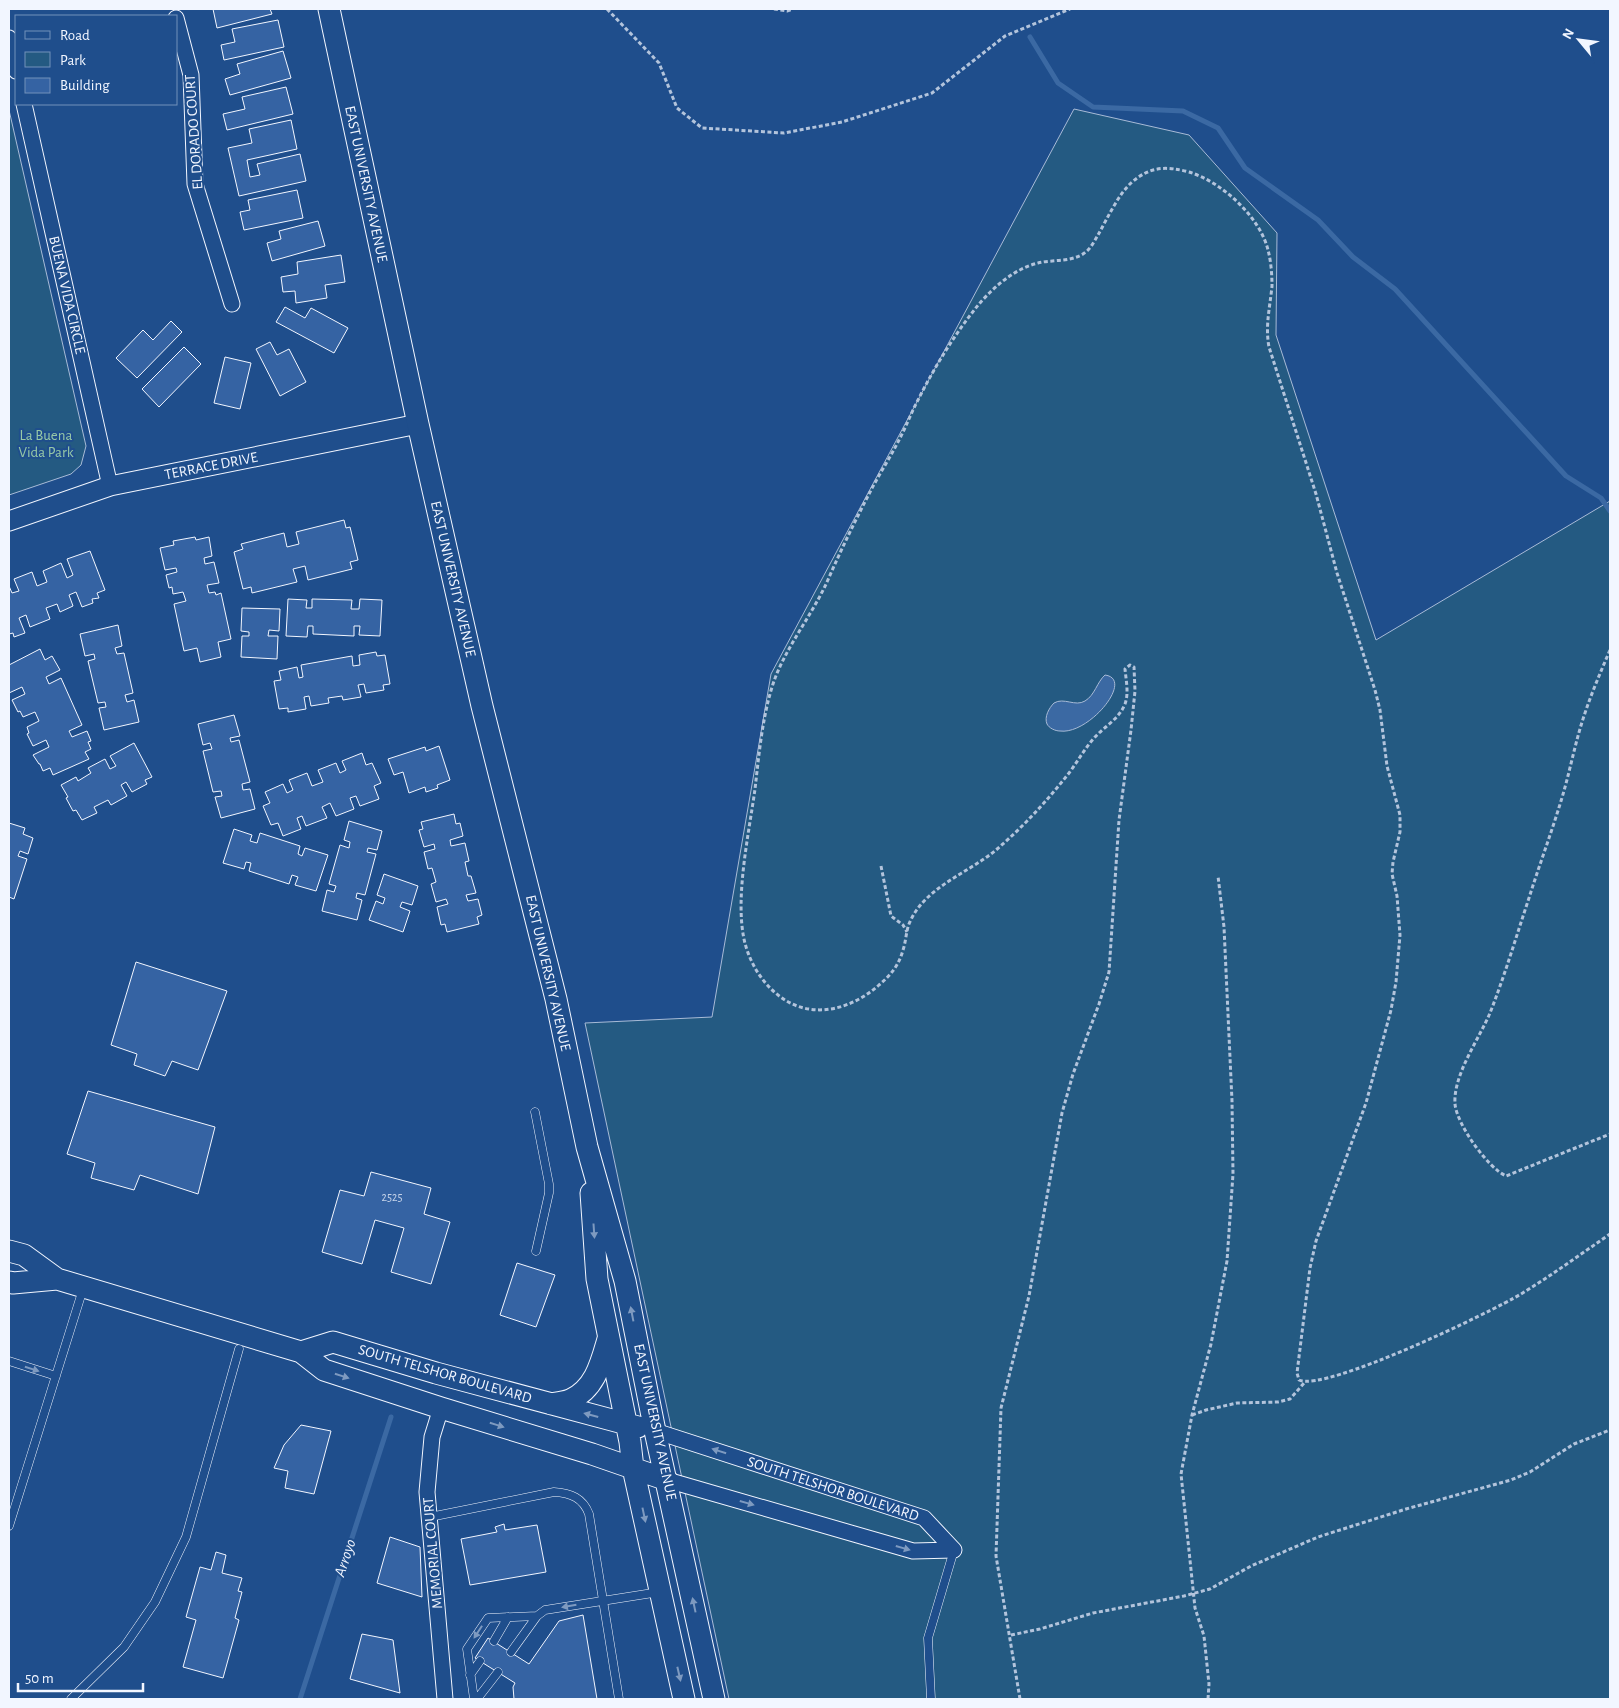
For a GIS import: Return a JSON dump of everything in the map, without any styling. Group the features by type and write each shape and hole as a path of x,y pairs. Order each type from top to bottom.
{"main road":[{"name":"EAST UNIVERSITY AVENUE","path":"328,9 418,424 482,706 556,999 587,1147 625,1281 655,1431 714,1699"},
{"name":"EAST UNIVERSITY AVENUE","path":"587,1147 597,1279 633,1468 684,1699"},
{"name":"SOUTH TELSHOR BOULEVARD","path":"9,1250 24,1255 57,1279 301,1352 324,1370 666,1480"},
{"path":"11,1282 57,1279"},
{"path":"551,1404 571,1400 590,1387 600,1366 609,1337"},
{"name":"SOUTH TELSHOR BOULEVARD","path":"301,1352 333,1342 626,1425 655,1431"}],"street":[{"name":"EL DORADO COURT","path":"178,25 191,74 195,184 232,304"},
{"path":"9,38 15,66"},
{"name":"BUENA VIDA CIRCLE","path":"24,105 110,486"},
{"name":"TERRACE DRIVE","path":"9,520 110,486 418,424"},
{"name":"MEMORIAL COURT","path":"441,1408 432,1437 428,1492 445,1699"},
{"name":"SOUTH TELSHOR BOULEVARD","path":"655,1431 924,1518 954,1550"},
{"name":"SOUTH TELSHOR BOULEVARD","path":"666,1480 913,1551 954,1550"}],"lane":[{"path":"536,1112 549,1193 536,1251"},
{"path":"9,1526 84,1287"},
{"path":"71,1699 124,1647 155,1602 186,1537 239,1349"},
{"path":"9,1361 56,1376"},
{"path":"430,1517 554,1492 572,1495 583,1502 589,1514 619,1699"},
{"path":"931,1699 928,1638 954,1550"},
{"path":"511,1652 537,1616 545,1610 660,1592"},
{"path":"475,1699 467,1649 488,1618 537,1616"},
{"path":"494,1641 508,1617"},
{"path":"470,1675 480,1661"},
{"path":"475,1699 498,1672"}],"path":[{"path":"607,9 659,63 677,108 702,128 784,132 842,122 932,93 1005,36 1070,9"},
{"path":"774,9 787,11 792,9"},
{"path":"1020,1699 996,1556 1001,1408 1029,1296 1055,1163 1062,1113 1073,1074 1109,972 1118,820 1135,692 1134,667 1130,665 1126,669 1127,690 1124,705 1115,718 1097,735 1045,802 995,850 935,891 922,903 910,920 898,965 869,994 850,1005 827,1010 806,1009 785,1000 758,975 745,940 742,915 745,858 760,750 774,682 824,587 849,532 899,440 918,400 948,348 976,307 992,290 1026,266 1043,261 1070,259 1088,251 1128,186 1138,178 1163,167 1192,173 1209,180 1224,190 1235,200 1263,236 1268,250 1272,285 1266,334 1316,494 1337,573 1375,690 1380,710 1387,766 1400,815 1400,832 1392,874 1397,896 1400,935 1391,1010 1366,1102 1316,1241 1310,1268 1297,1373 1299,1380 1305,1382 1331,1377 1382,1360 1428,1340 1520,1295 1610,1234"},
{"path":"1610,650 1584,714 1563,794 1509,963 1488,1017 1476,1039 1459,1080 1455,1103 1456,1113 1476,1146 1493,1168 1506,1176 1610,1134"},
{"path":"881,866 891,916 903,925 907,932"},
{"path":"1208,1699 1209,1684 1204,1636 1195,1608 1181,1474 1192,1415 1211,1344 1227,1261 1233,1174 1232,1102 1224,927 1218,876"},
{"path":"1192,1415 1237,1403 1278,1402 1290,1399 1305,1382"},
{"path":"1010,1635 1040,1629 1093,1612 1210,1589 1251,1566 1318,1537 1406,1509 1511,1480 1530,1472 1574,1444 1610,1430"}],"green space":[{"path":"1074,109 1189,135 1277,233 1276,335 1376,640 1610,501 1610,1699 729,1699 585,1023 712,1017 771,674"},
{"name":"La Buena Vida Park","path":"9,110 86,446 81,465 71,474 9,495"}],"shaded area":[{"path":"1105,675 1113,679 1115,686 1112,696 1095,716 1071,730 1058,731 1048,725 1046,721 1047,716 1054,703 1062,701 1081,703 1085,701"}],"building":[{"path":"213,9 270,9 272,14 217,28"},
{"path":"278,20 284,47 224,60 221,45 235,42 232,29"},
{"path":"283,51 291,78 230,95 225,79 240,74 237,64"},
{"path":"286,87 293,114 227,130 223,114 245,109 242,97"},
{"path":"291,120 297,149 247,160 250,177 260,175 257,164 300,154 306,181 239,196 228,148 252,143 249,129"},
{"path":"297,190 303,218 244,230 240,212 250,210 248,200"},
{"path":"318,221 325,246 272,261 267,243 281,239 279,231"},
{"path":"341,255 345,282 325,285 327,298 296,303 295,291 283,292 281,277 298,274 297,262"},
{"path":"285,307 305,318 311,308 348,328 334,353 276,322"},
{"path":"171,321 182,332 137,378 116,358 143,330 153,340"},
{"path":"270,342 277,355 289,349 306,382 280,396 256,349"},
{"path":"184,347 201,364 159,407 142,389"},
{"path":"225,357 251,363 240,409 214,403"},
{"path":"344,520 346,528 350,527 358,560 350,562 352,569 308,580 305,566 293,569 297,582 252,593 251,587 243,589 234,552 243,549 241,544 284,533 287,547 299,544 296,532"},
{"path":"195,537 196,540 209,537 212,556 204,558 205,564 214,562 219,583 207,585 209,593 215,592 216,595 221,593 231,639 218,642 221,657 200,662 197,648 184,651 174,604 186,601 183,592 173,594 172,587 169,588 166,575 177,572 176,568 165,570 160,548 174,545 173,541"},
{"path":"90,551 105,590 97,593 99,598 92,599 93,603 82,607 76,592 69,595 73,606 60,612 57,604 46,608 50,619 30,627 26,615 19,618 25,633 14,637 13,633 9,634 9,586 12,593 19,591 14,579 32,572 37,586 47,582 43,571 61,563 67,578 73,575 67,559"},
{"path":"288,599 307,600 306,608 312,608 312,599 352,600 351,609 359,609 360,599 382,600 380,636 359,635 360,626 354,626 354,636 313,634 313,626 308,626 307,637 286,636"},
{"path":"242,608 280,609 279,631 269,630 268,636 278,636 277,659 241,657 242,636 249,636 249,632 241,631"},
{"path":"118,625 122,646 115,648 117,654 124,653 133,693 125,695 127,702 134,700 139,722 104,730 99,708 106,707 105,702 98,703 88,661 95,659 94,654 85,656 80,634"},
{"path":"40,649 45,660 52,656 60,670 46,677 49,684 61,678 82,725 69,731 72,737 87,731 91,741 88,742 91,749 85,752 89,759 53,775 50,768 43,771 33,755 49,747 46,740 33,746 27,734 29,733 27,727 39,721 35,712 23,717 12,700 25,694 22,687 9,693 9,665"},
{"path":"376,652 377,656 385,655 390,684 383,685 384,690 366,693 364,684 358,685 361,697 343,700 342,696 328,698 329,703 311,706 309,696 304,697 306,709 288,712 288,708 279,709 274,681 281,680 279,671 297,667 299,678 303,677 301,665 352,656 353,666 360,665 359,655"},
{"path":"234,715 240,736 230,738 231,742 239,740 250,782 242,784 243,790 250,789 255,809 221,818 215,797 222,796 221,791 213,792 203,751 212,749 210,743 203,745 198,724"},
{"path":"134,743 152,777 145,780 147,784 132,792 126,782 121,785 127,796 111,805 108,800 94,807 97,813 82,820 76,810 73,811 61,785 76,777 78,781 91,773 88,768 105,759 110,769 116,766 110,756"},
{"path":"439,746 450,780 437,785 438,788 426,792 425,787 409,793 403,772 394,775 388,759 425,747 426,751"},
{"path":"362,753 366,765 372,763 381,783 374,786 379,799 360,806 356,796 350,798 354,809 336,816 330,803 322,807 327,818 306,826 302,816 297,818 301,829 283,836 278,823 271,825 263,806 270,803 265,792 283,784 287,793 293,790 289,780 307,773 312,786 323,782 318,770 336,763 340,773 346,770 342,761"},
{"path":"454,814 456,824 460,823 463,836 450,840 451,846 465,843 469,861 465,862 468,876 471,876 476,893 466,895 468,901 478,899 482,915 477,917 479,924 447,932 445,924 441,925 437,907 448,904 446,899 436,902 431,884 436,882 432,868 428,869 424,852 435,849 434,844 424,847 419,830 423,829 421,822"},
{"path":"349,821 382,831 377,850 368,848 367,852 376,854 365,895 357,893 356,898 362,900 357,920 322,911 327,890 334,892 336,886 329,884 340,845 349,848 350,842 344,840"},
{"path":"9,823 25,828 23,834 33,838 28,854 20,851 18,856 27,859 14,899 9,897"},
{"path":"234,829 252,835 250,841 257,843 260,833 300,846 298,854 302,856 305,848 328,855 316,891 295,885 298,877 292,875 289,884 249,871 251,863 246,862 244,869 223,863"},
{"path":"384,874 418,886 412,905 402,902 400,907 410,911 403,932 369,920 376,901 383,904 385,898 377,895"},
{"path":"136,962 227,991 198,1070 172,1061 165,1076 134,1065 137,1054 111,1045"},
{"path":"88,1091 215,1127 198,1194 140,1175 134,1190 91,1178 95,1163 67,1154"},
{"path":"371,1172 431,1188 424,1214 450,1222 431,1284 391,1272 404,1228 375,1220 362,1264 322,1252 340,1190 364,1196"},
{"path":"517,1263 555,1275 536,1327 500,1315"},
{"path":"301,1425 331,1431 314,1494 285,1488 288,1471 274,1468 284,1445"},
{"path":"504,1524 505,1530 537,1525 546,1572 470,1585 461,1539 497,1532 495,1527"},
{"path":"390,1537 420,1547 422,1597 377,1583"},
{"path":"216,1552 226,1555 222,1573 242,1578 238,1591 242,1592 235,1618 239,1620 223,1678 183,1667 196,1620 186,1617 200,1567 211,1570"},
{"path":"583,1615 597,1699 514,1699 513,1687 515,1683 475,1658 488,1638 529,1664 559,1621"},
{"path":"362,1634 393,1640 400,1693 350,1679"}],"waterway":[{"path":"1030,37 1058,83 1093,107 1183,111 1218,128 1245,168 1318,220 1353,257 1395,289 1566,476 1601,498 1610,511"},
{"name":"Arroyo","path":"300,1699 391,1417"}]}
